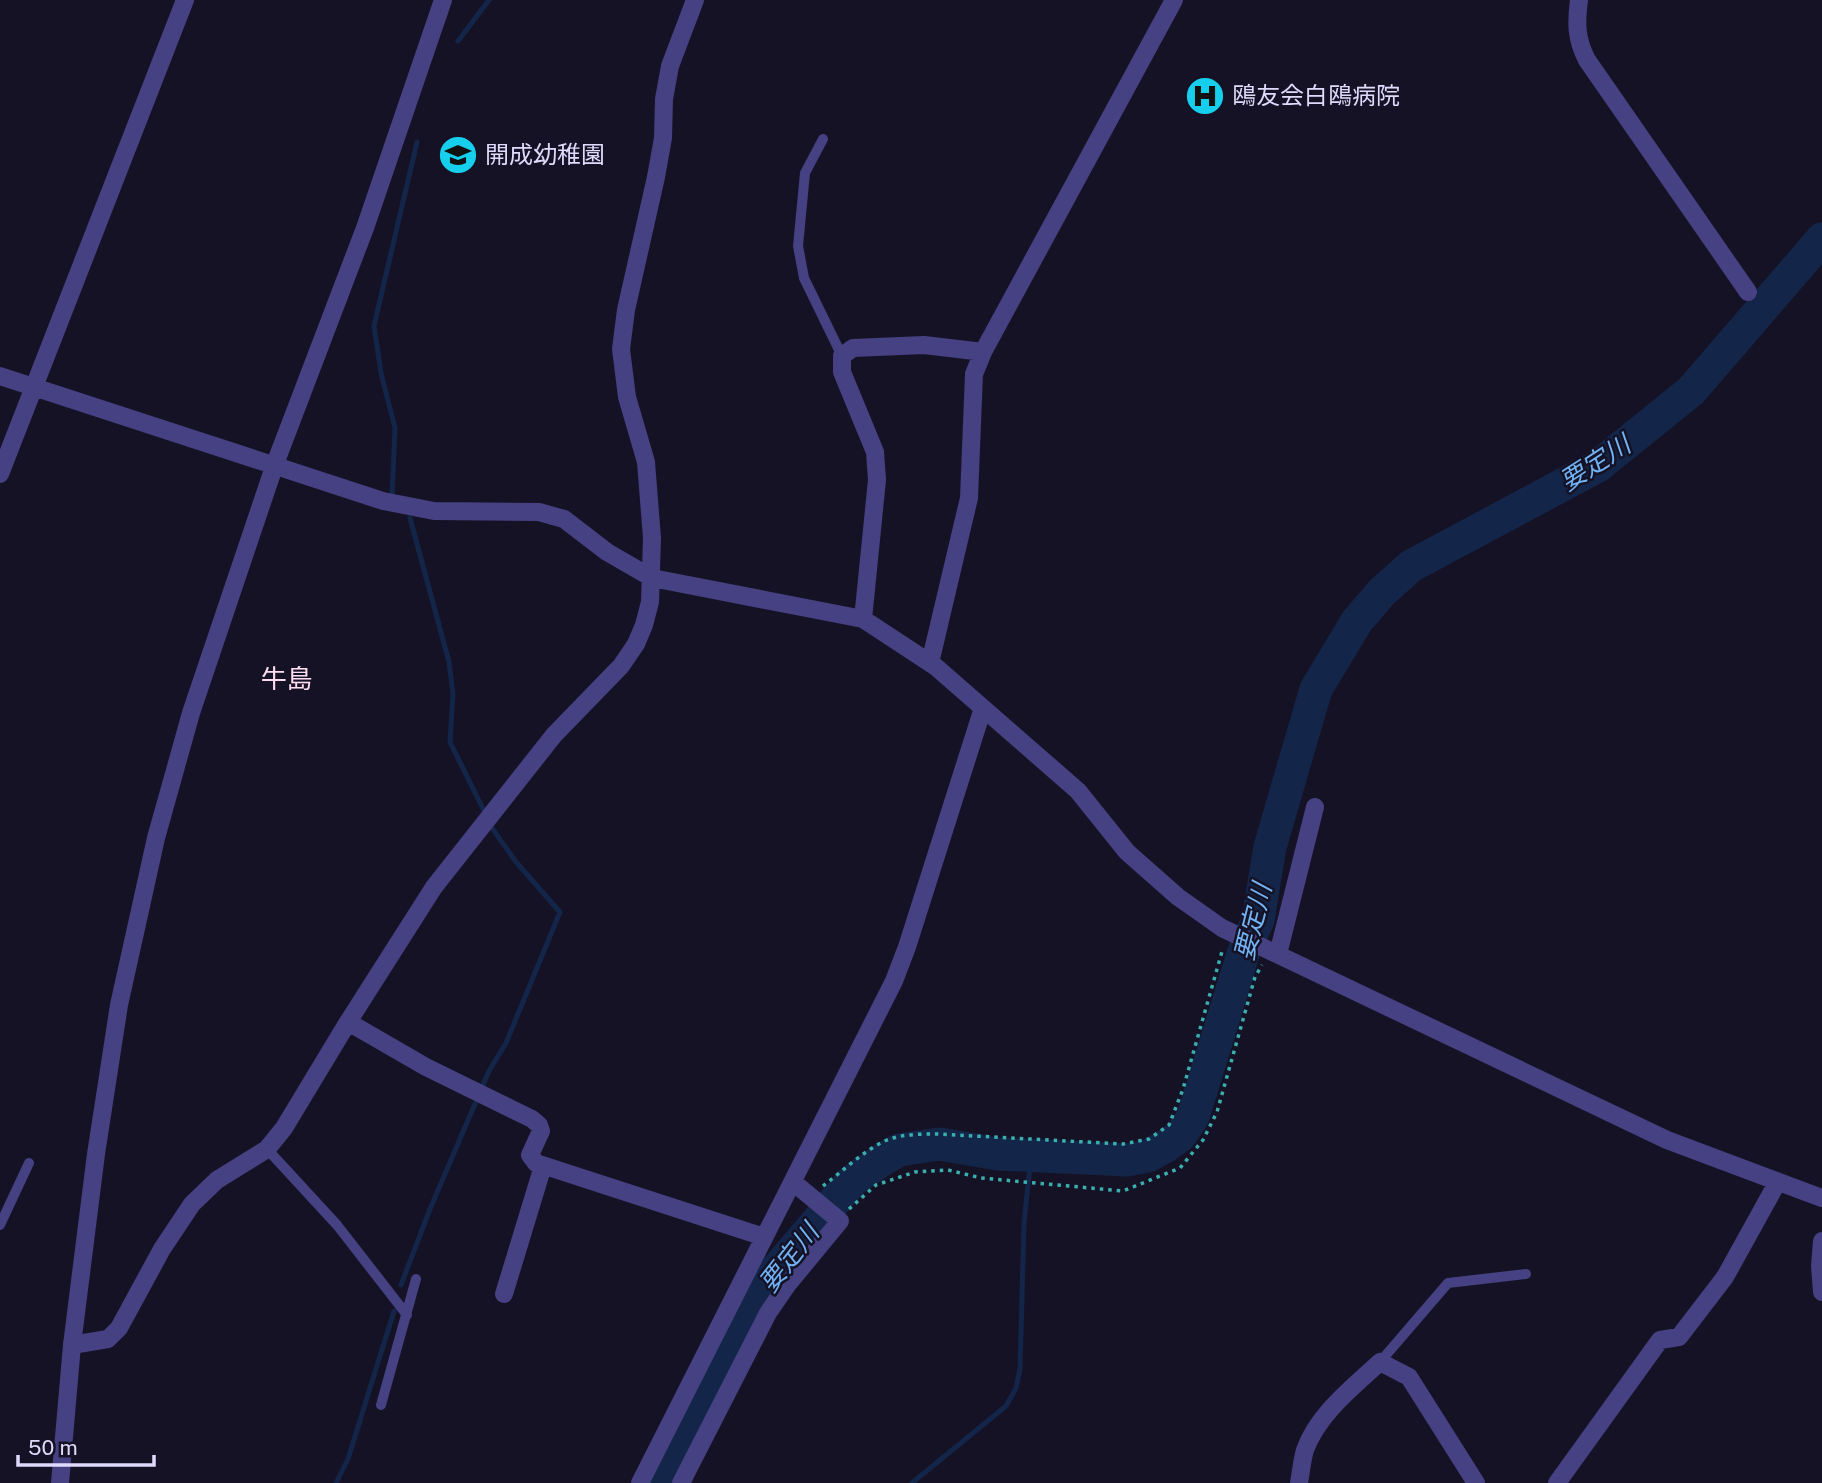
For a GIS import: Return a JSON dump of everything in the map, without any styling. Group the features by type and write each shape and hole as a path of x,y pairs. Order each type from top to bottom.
{"street":[{"path":"0,474 184,0"},
{"path":"61,1483 72,1345 119,1005 156,838 191,713 275,464 365,228 443,0"},
{"path":"72,1345 108,1339 119,1328 162,1249 192,1204 217,1180 267,1149 284,1128 434,887 554,735 627,660 644,625 652,578 648,471 627,397 621,349 626,310 663,138 664,99 670,66 695,0"},
{"path":"930,663 968,498 974,374 983,352 1174,0"},
{"path":"1579,0 1576,24 1578,43 1587,60 1748,292"},
{"path":"863,619 877,480 875,452 842,372 842,356 853,348 924,345 983,352"},
{"path":"0,376 366,496 412,508 555,514 572,523 627,565 652,578 863,619 930,663 984,708 1078,791 1127,852 1178,897 1222,928 1667,1140 1822,1198"},
{"path":"640,1483 894,981 984,708"},
{"path":"1270,951 1315,807"},
{"path":"348,1022 426,1067 532,1119 539,1125 540,1135 530,1155 532,1161 764,1237"},
{"path":"504,1294 543,1166"},
{"path":"681,1483 768,1313 837,1219 793,1182"},
{"path":"1557,1483 1660,1340 1679,1337 1726,1277 1777,1183"},
{"path":"1822,1241 1822,1292"},
{"path":"1298,1483 1305,1450 1317,1428 1334,1406 1380,1362 1409,1377 1476,1483"}],"lane":[{"path":"823,139 806,173 797,246 804,278 842,356"},
{"path":"267,1149 337,1225 407,1315"},
{"path":"0,1226 29,1163"},
{"path":"1380,1362 1448,1283 1526,1274"},
{"path":"381,1405 416,1279"}],"path":[{"path":"813,1198 877,1146 888,1140 913,1135 1124,1144 1149,1139 1169,1125 1183,1089 1224,945 1222,928"},
{"path":"837,1219 876,1185 915,1172 948,1170 1014,1182 1123,1191 1180,1168 1203,1140 1216,1112 1255,977 1270,951"}],"waterway":[{"path":"458,41 489,0"},
{"path":"392,495 395,428 381,373 374,326 417,142"},
{"name":"要定川","path":"663,1483 748,1314 775,1271 852,1181 882,1160 899,1150 939,1144 998,1154 1127,1160 1148,1156 1180,1136 1193,1117 1244,951 1258,920 1270,847 1316,689 1357,621 1382,592 1411,566 1598,466 1691,391 1822,239"},
{"path":"410,518 449,662 453,694 450,742 485,813"},
{"path":"401,1285 430,1209 489,1071 506,1043 560,912 516,862 492,828"},
{"path":"912,1483 1006,1406 1016,1388 1020,1369 1024,1223 1031,1156"},
{"path":"336,1483 348,1459 394,1311"}],"place":[{"name":"鴎友会白鴎病院","path":"1205,96"},
{"name":"開成幼稚園","path":"458,155"}],"district":[{"name":"牛島","path":"287,679"}]}
